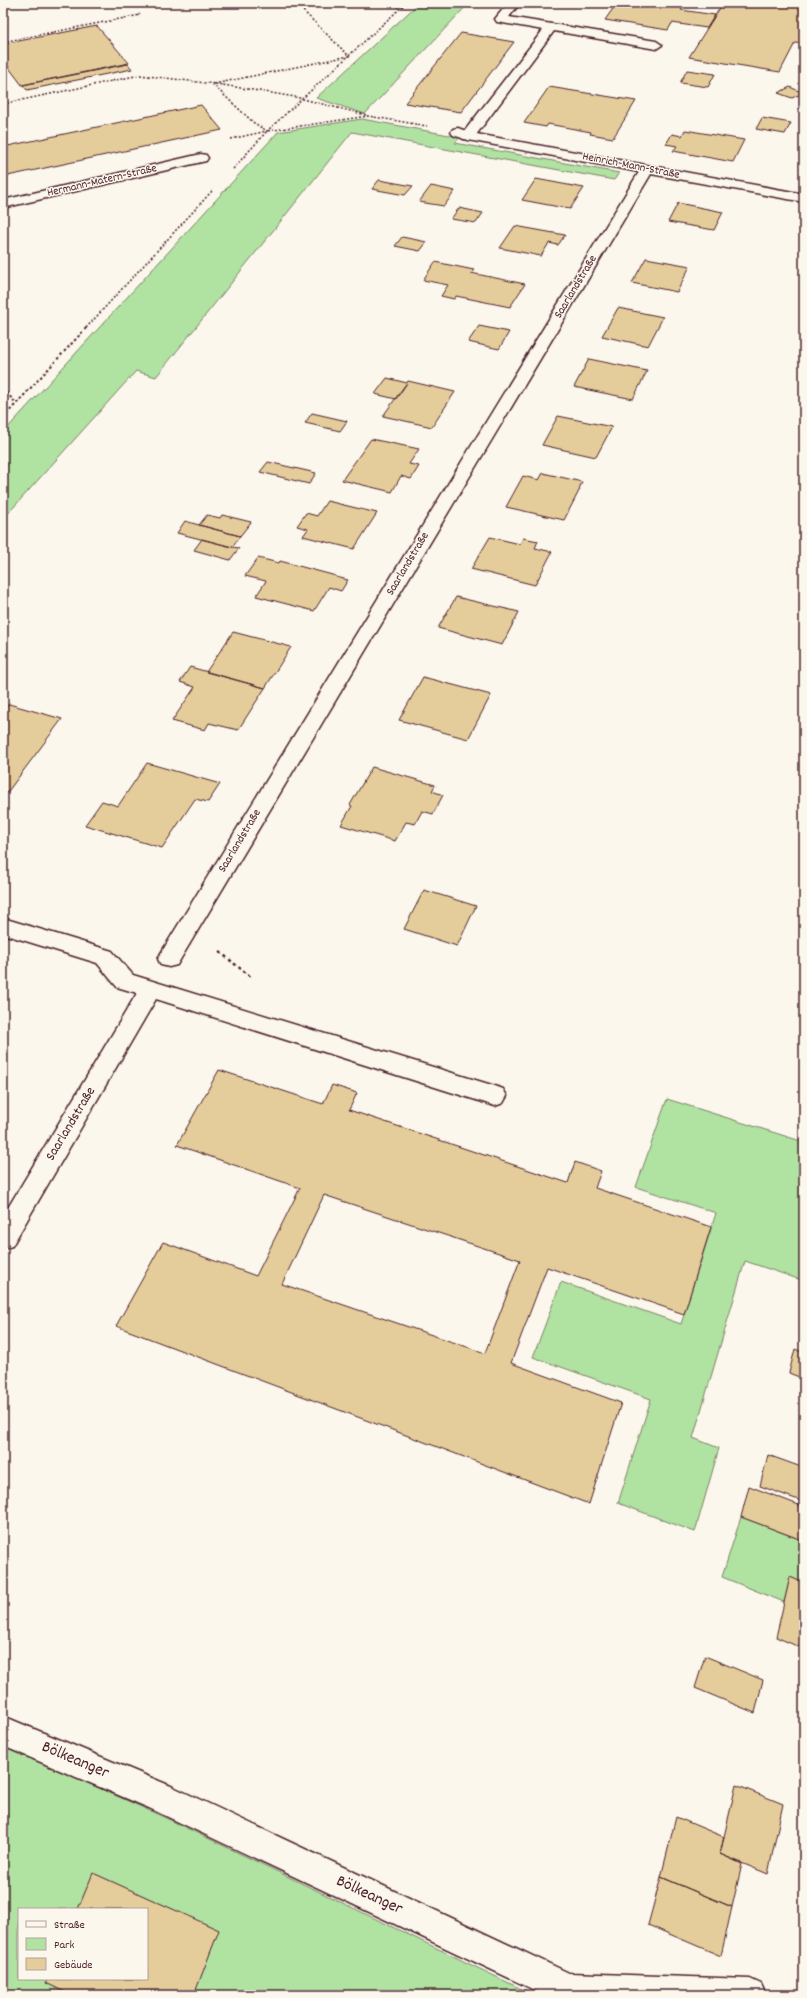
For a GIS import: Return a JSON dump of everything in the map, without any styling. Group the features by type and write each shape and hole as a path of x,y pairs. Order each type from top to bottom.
{"street":[{"path":"514,3 501,19 656,45"},
{"name":"Heinrich-Mann-Straße","path":"551,28 463,134 804,198"},
{"name":"Hermann-Matern-Straße","path":"3,204 201,158"},
{"name":"Saarlandstraße","path":"169,959 647,169"},
{"path":"3,926 104,957 125,981 495,1096"},
{"name":"Saarlandstraße","path":"3,1238 151,989"},
{"name":"Bölkeanger","path":"3,1730 160,1797 568,1989 750,1995"}],"path":[{"path":"296,3 349,56"},
{"path":"394,3 400,9"},
{"path":"230,172 267,131 406,3"},
{"path":"3,42 140,15 139,14"},
{"path":"212,84 349,56"},
{"path":"3,104 140,75 212,84 302,99 368,116"},
{"path":"212,84 254,123 267,131"},
{"path":"201,158 210,143 267,131"},
{"path":"3,418 214,189"},
{"path":"3,389 16,403"}],"green space":[{"path":"419,3 469,3 365,114 316,98"},
{"path":"362,119 460,137 455,143 619,173 614,180 352,132 156,377 136,371 3,519 3,433 278,132"},
{"path":"667,1099 804,1142 804,1281 745,1261 693,1438 719,1448 695,1532 618,1503 651,1399 533,1357 561,1282 681,1324 716,1213 636,1187"},
{"path":"741,1517 804,1541 804,1583 790,1578 784,1602 722,1577"},
{"path":"3,1745 166,1818 534,1995 3,1995"}],"building":[{"path":"617,3 682,3 685,4 681,10 715,15 707,28 672,23 668,30 605,20"},
{"path":"723,3 804,3 802,29 804,30 804,44 795,43 780,72 689,57"},
{"path":"97,26 129,63 22,85 3,60 3,44"},
{"path":"461,33 514,42 461,112 405,103"},
{"path":"128,64 132,69 27,90 23,85"},
{"path":"687,70 715,74 708,87 680,83"},
{"path":"549,87 636,101 613,138 590,134 591,132 548,124 546,127 524,123"},
{"path":"790,87 803,93 792,98 778,93"},
{"path":"201,105 222,130 3,177 3,147"},
{"path":"762,118 791,123 785,134 756,129"},
{"path":"685,130 744,140 733,162 673,151 677,146 666,144 672,134 682,136"},
{"path":"536,179 584,188 570,209 522,200"},
{"path":"379,180 413,186 405,195 372,189"},
{"path":"431,186 455,191 444,206 419,202"},
{"path":"678,203 723,212 714,230 668,222"},
{"path":"459,208 483,213 476,223 451,219"},
{"path":"515,226 565,235 558,245 549,243 541,256 500,248"},
{"path":"402,237 427,242 420,251 395,246"},
{"path":"646,258 690,266 677,292 632,283"},
{"path":"435,262 474,270 471,273 525,284 510,307 456,296 454,299 441,296 448,285 423,280"},
{"path":"618,308 663,317 648,346 602,336"},
{"path":"479,326 509,332 499,349 468,342"},
{"path":"589,359 647,371 633,399 574,387"},
{"path":"387,378 407,383 396,399 375,394"},
{"path":"408,381 455,392 432,427 383,416"},
{"path":"312,413 347,421 340,431 305,423"},
{"path":"558,416 612,427 596,457 542,445"},
{"path":"371,439 419,449 409,464 419,466 411,479 401,476 392,492 342,480"},
{"path":"268,462 316,473 309,484 260,472"},
{"path":"543,473 582,482 564,520 506,507 523,476 539,480"},
{"path":"327,501 377,513 354,549 303,536 308,529 297,526 306,513 317,516"},
{"path":"207,515 220,518 222,515 251,522 240,536 199,525"},
{"path":"185,521 240,536 232,547 177,533"},
{"path":"490,537 520,544 523,538 538,541 535,548 552,552 535,585 471,569"},
{"path":"202,539 239,548 230,560 194,550"},
{"path":"258,558 279,563 280,561 348,580 341,591 329,587 314,611 256,596 266,581 245,576"},
{"path":"456,597 519,612 502,645 438,628"},
{"path":"233,632 291,647 265,688 206,672"},
{"path":"190,667 265,688 238,730 209,723 205,730 172,721 195,687 180,682"},
{"path":"423,677 491,695 468,739 399,720"},
{"path":"9,704 62,719 3,798 3,711"},
{"path":"147,763 220,784 208,802 195,799 162,848 85,825 102,801 118,806"},
{"path":"372,767 435,785 432,791 443,795 433,814 422,811 415,824 406,822 395,841 341,825 352,806 350,805"},
{"path":"424,890 476,906 457,946 404,929"},
{"path":"219,1070 323,1104 332,1085 357,1093 349,1110 568,1183 575,1162 601,1171 595,1188 711,1227 684,1314 547,1267 511,1363 621,1403 589,1504 116,1326 163,1242 256,1276 300,1188 177,1145","holes":["324,1195 520,1260 485,1353 282,1284"]},
{"path":"795,1349 804,1353 804,1379 789,1373"},
{"path":"768,1455 804,1468 804,1502 760,1486"},
{"path":"749,1486 804,1507 804,1532 802,1540 741,1517"},
{"path":"790,1577 804,1583 804,1649 776,1637"},
{"path":"705,1656 763,1680 755,1713 695,1688"},
{"path":"736,1785 783,1804 768,1874 720,1854"},
{"path":"676,1817 724,1837 720,1854 742,1864 732,1907 661,1877"},
{"path":"93,1873 219,1930 194,1995 71,1995 46,1983 48,1980 148,1980 148,1908 78,1908"},
{"path":"661,1877 732,1907 721,1956 648,1925"}]}
